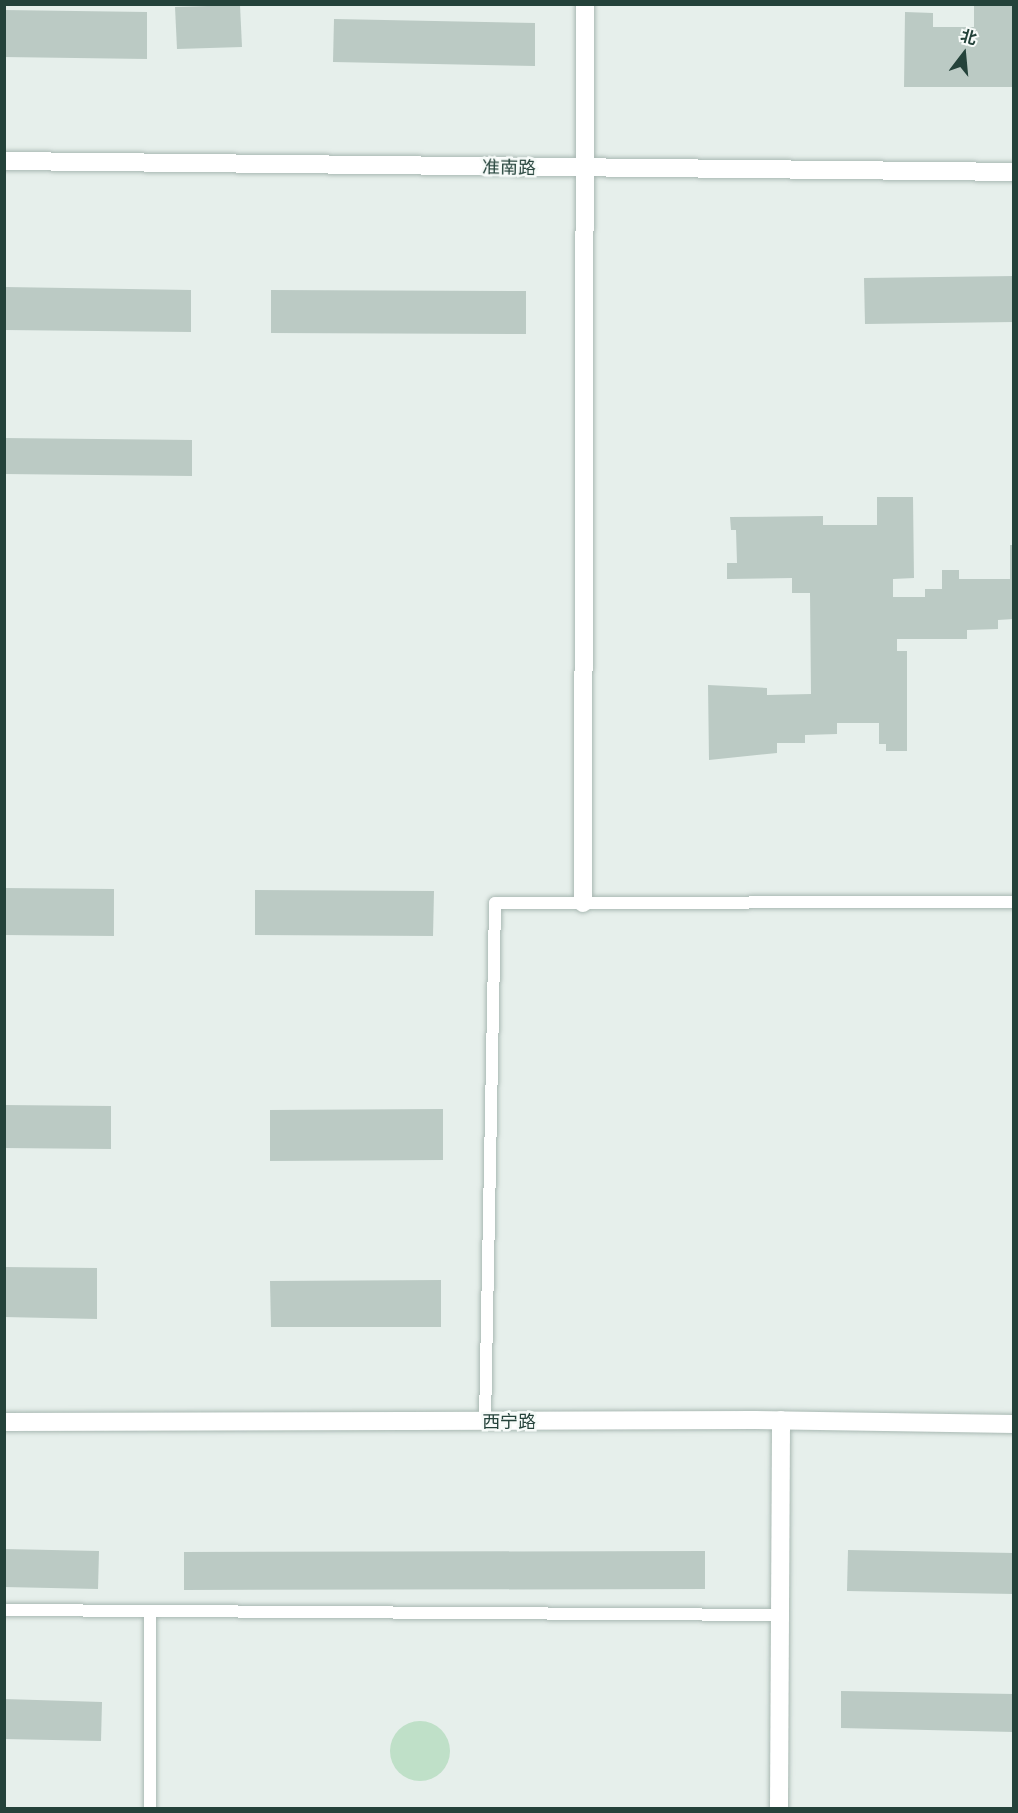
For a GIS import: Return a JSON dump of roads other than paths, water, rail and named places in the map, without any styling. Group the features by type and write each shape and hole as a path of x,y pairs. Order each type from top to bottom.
{"street":[{"path":"583,903 585,4"},
{"name":"准南路","path":"4,160 1014,172"},
{"path":"779,1809 781,1420"},
{"name":"西宁路","path":"4,1422 781,1420 1014,1424"}],"lane":[{"path":"484,1421 495,903 1014,902"},
{"path":"4,1610 780,1615"},
{"path":"150,1611 150,1809"}]}
